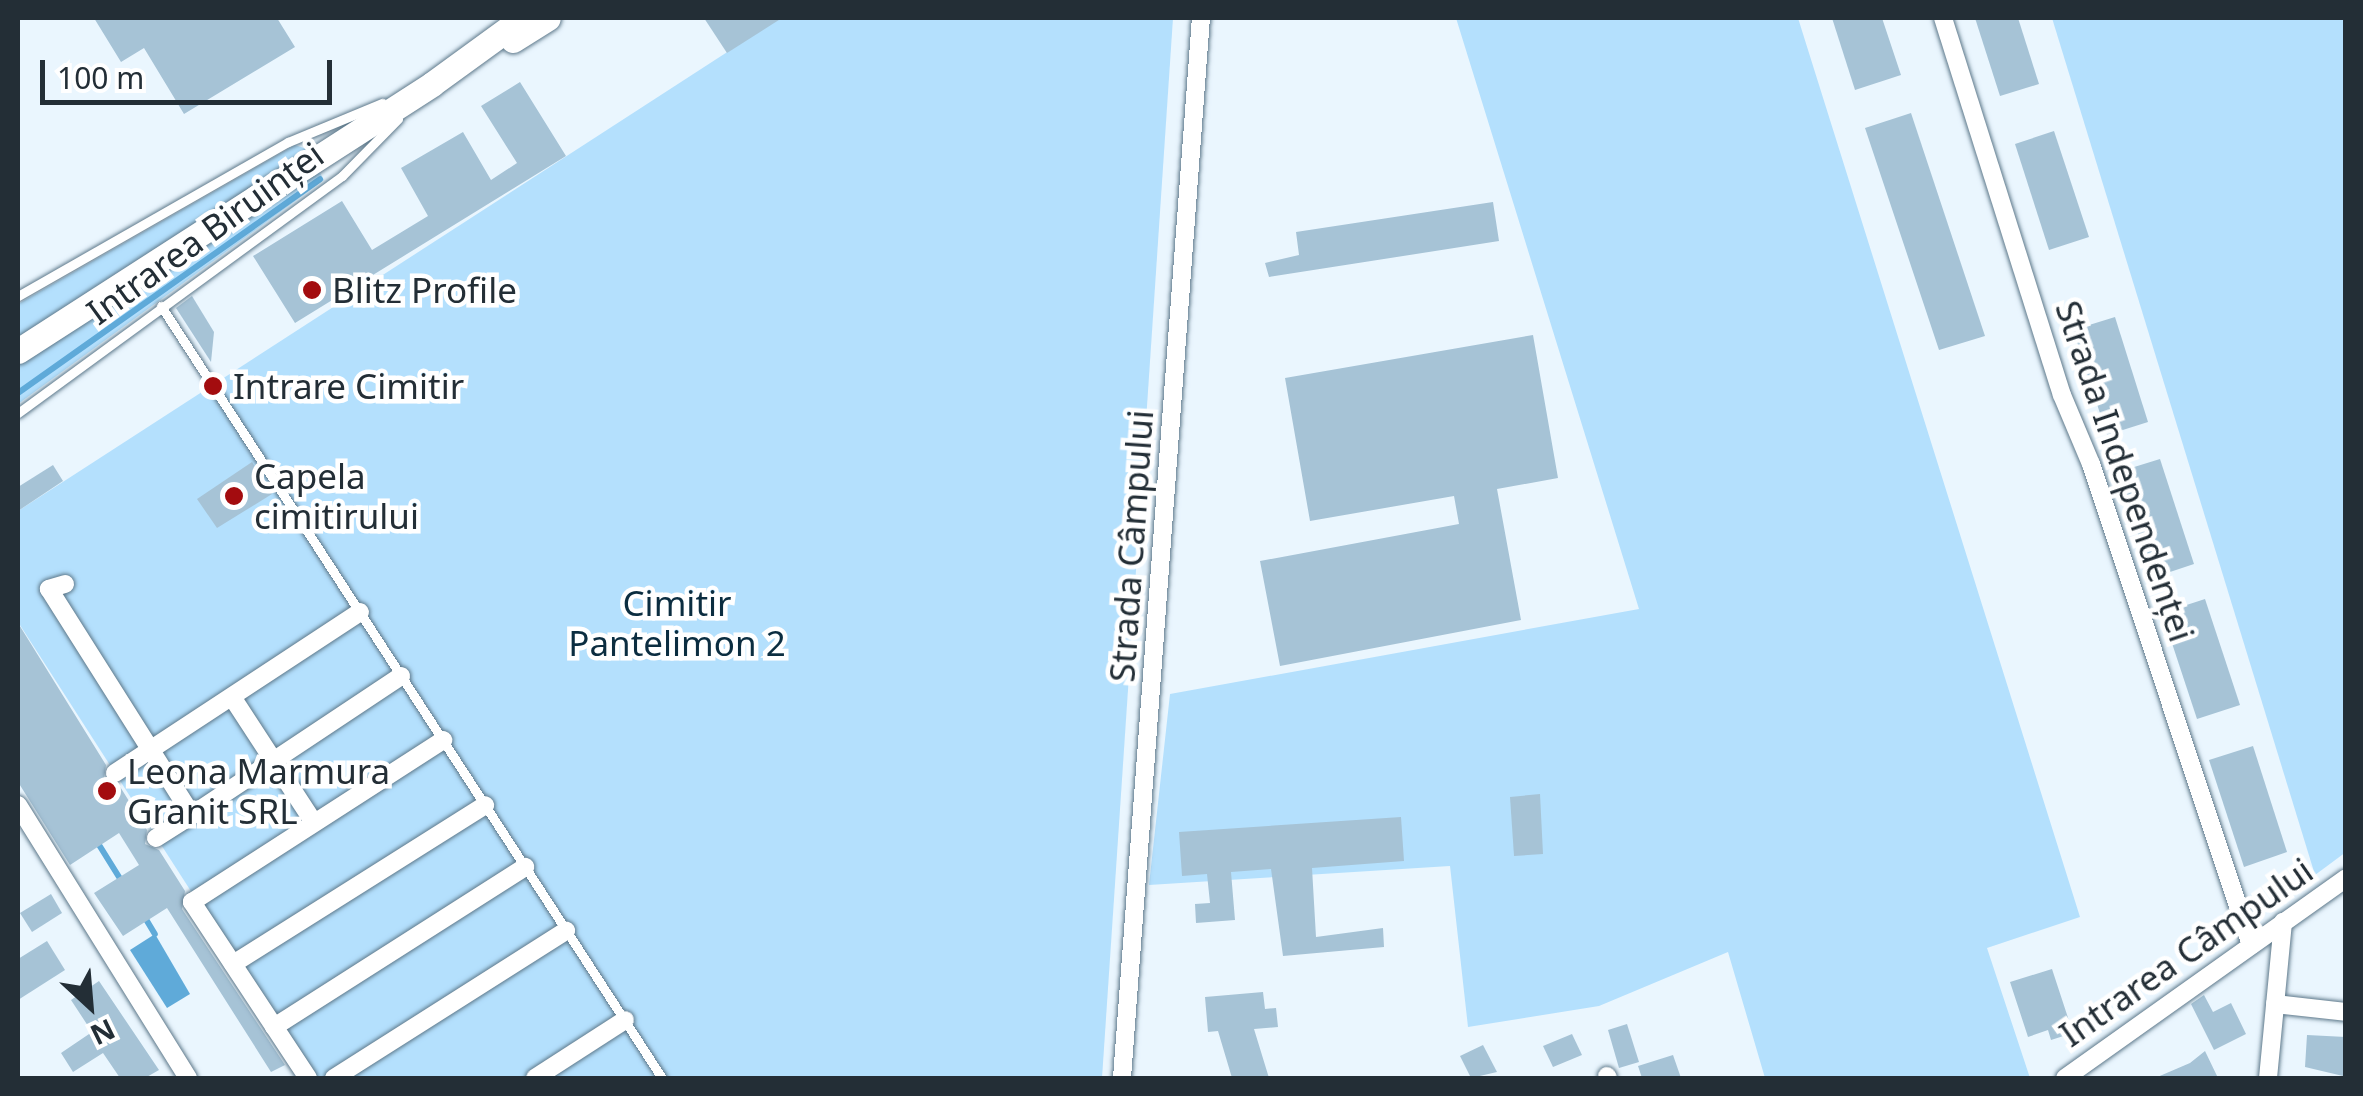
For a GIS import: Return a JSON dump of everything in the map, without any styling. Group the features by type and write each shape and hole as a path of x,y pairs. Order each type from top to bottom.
{"main road":[{"path":"18,351 438,80 454,62 523,18"},
{"path":"438,80 461,74 548,18"}],"street":[{"name":"Strada Câmpului","path":"1122,1078 1202,18"},
{"name":"Strada Independenței","path":"1942,18 2062,395 2251,945"},
{"path":"65,584 49,588 192,816"},
{"path":"115,774 360,612"},
{"path":"156,838 401,676"},
{"path":"232,696 314,823"},
{"path":"308,1078 192,902 442,740"},
{"path":"18,805 188,1078"},
{"path":"233,964 485,805"},
{"path":"274,1027 525,867"},
{"name":"Intrarea Câmpului","path":"2065,1078 2346,878"},
{"path":"2268,1078 2283,922"},
{"path":"334,1078 566,931"},
{"path":"2275,1004 2346,1012"},
{"path":"536,1078 624,1020"}],"lane":[{"name":"Intrarea Biruinței","path":"18,296 288,142 438,80"},
{"name":"Intrarea Biruinței","path":"18,414 342,176 438,80"},
{"path":"161,306 662,1078"}],"green space":[{"name":"Cimitir Pantelimon 2","path":"780,18 1173,18 1102,1078 311,1078 18,622 18,511"},
{"path":"1456,18 1798,18 2080,917 1987,948 2030,1078 1765,1078 1728,952 1599,1006 1468,1027 1450,866 1149,885 1170,694 1639,609"},
{"path":"2052,18 2345,18 2346,852 2315,875"},
{"path":"295,145 307,149 324,180 18,404 18,304"}],"shaded area":[{"path":"155,934 190,994 167,1008 130,950"}],"building":[{"path":"94,18 277,18 295,47 184,114 144,48 121,62"},
{"path":"704,18 782,18 727,53"},
{"path":"1832,18 1882,18 1901,75 1855,90"},
{"path":"1975,18 2018,18 2039,84 2000,96"},
{"path":"520,82 566,156 295,323 253,256 342,201 372,250 428,216 401,168 463,132 491,180 517,163 481,106"},
{"path":"1911,113 1985,336 1939,350 1865,128"},
{"path":"2054,131 2089,237 2049,250 2015,144"},
{"path":"1493,202 1499,241 1269,277 1265,263 1299,255 1296,232"},
{"path":"192,296 214,332 211,362 176,308"},
{"path":"2115,317 2148,422 2107,435 2073,330"},
{"path":"1533,335 1558,478 1497,489 1521,620 1280,666 1260,561 1459,524 1454,496 1310,521 1285,378"},
{"path":"2160,459 2194,564 2152,578 2118,472"},
{"name":"Capela cimitirului","path":"252,462 272,494 217,528 197,499"},
{"path":"53,465 63,481 18,511 18,487"},
{"path":"2205,599 2240,705 2197,719 2162,613"},
{"path":"18,623 106,765 104,779 119,785 147,830 145,844 159,850 185,891 182,909 285,1065 271,1072 167,908 123,936 94,893 139,865 119,833 70,865 18,782"},
{"path":"2253,746 2287,852 2244,867 2209,760"},
{"path":"1540,794 1543,854 1514,856 1510,797"},
{"path":"1401,817 1404,861 1312,868 1316,937 1383,928 1384,947 1283,956 1271,869 1231,872 1235,920 1196,923 1195,904 1210,903 1207,874 1182,876 1179,832"},
{"path":"51,894 62,913 32,932 20,913"},
{"path":"47,941 65,970 18,1000 18,959"},
{"path":"2052,969 2073,1033 2051,1040 2048,1030 2028,1037 2010,982"},
{"path":"99,981 159,1070 145,1078 120,1078 103,1053 73,1072 61,1053 92,1032 71,1000"},
{"path":"1263,992 1265,1009 1276,1008 1278,1027 1254,1029 1269,1078 1232,1078 1218,1031 1208,1032 1205,997"},
{"path":"2204,995 2213,1012 2231,1003 2246,1034 2214,1050 2191,1004"},
{"path":"1627,1024 1639,1062 1619,1068 1608,1030"},
{"path":"1572,1034 1582,1055 1553,1067 1543,1046"},
{"path":"2307,1035 2346,1037 2343,1076 2305,1067"},
{"path":"1483,1045 1497,1072 1471,1078 1460,1056"},
{"path":"2205,1051 2218,1078 2155,1078 2190,1063"},
{"path":"1673,1055 1681,1078 1642,1078 1638,1066"}],"waterway":[{"path":"18,393 320,179"},
{"path":"96,840 124,885"},
{"path":"144,916 155,934"}],"place":[{"name":"Blitz Profile","path":"312,290"},
{"name":"Intrare Cimitir","path":"213,386"},
{"name":"Capela cimitirului","path":"234,496"},
{"name":"Leona Marmura Granit SRL","path":"107,791"}]}
